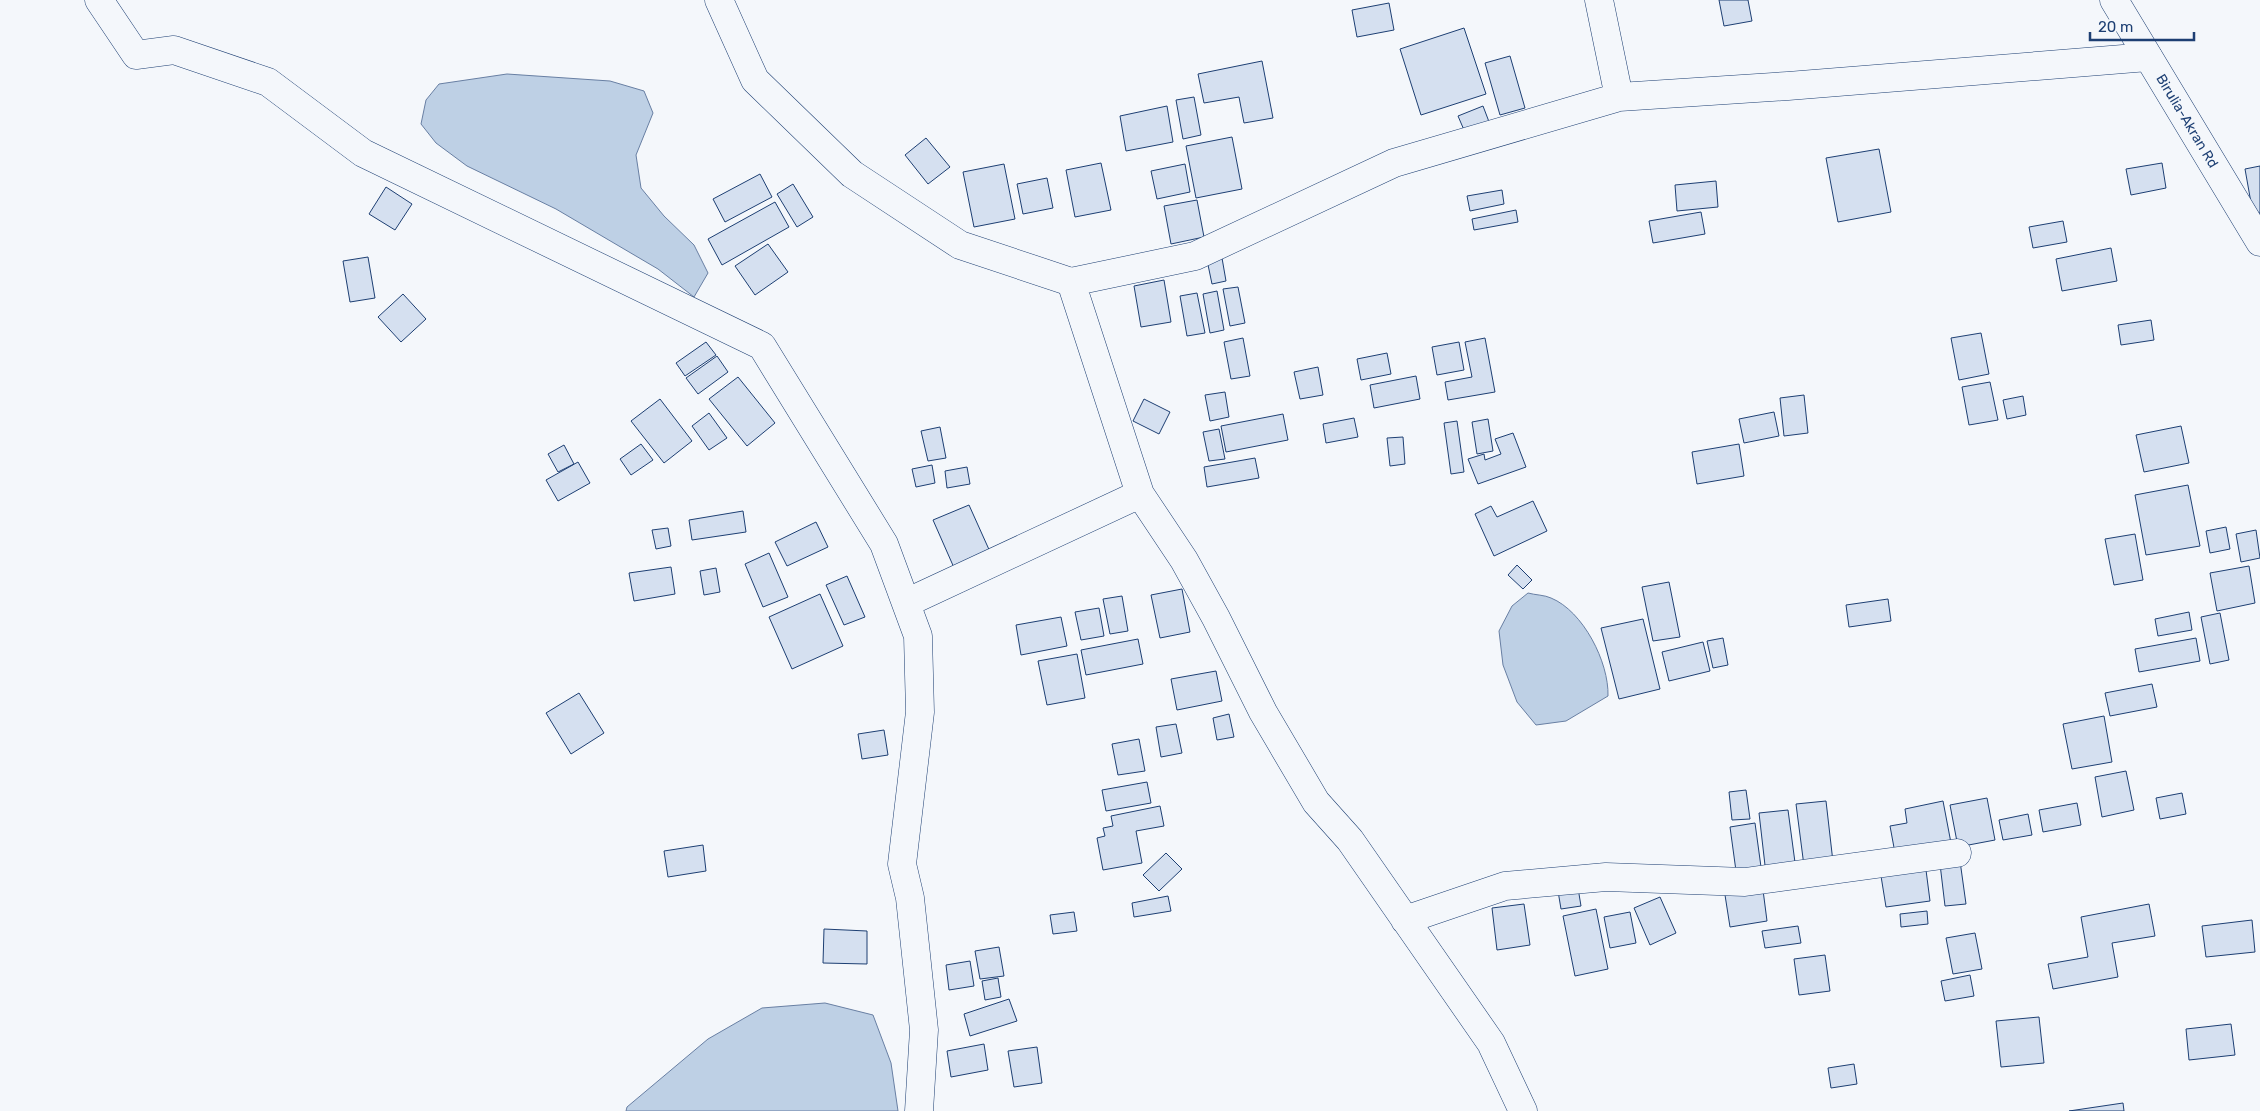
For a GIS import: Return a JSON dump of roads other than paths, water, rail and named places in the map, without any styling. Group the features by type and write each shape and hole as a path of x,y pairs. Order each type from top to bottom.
{"street":[{"path":"99,0 136,55 174,50 268,82 363,153 762,346 884,544 918,636 920,712 902,864 910,898 924,1030 919,1111"},
{"path":"719,0 755,80 852,174 960,245 1071,282 1195,256 1394,163 1619,97 1788,86 2148,57"},
{"path":"1599,0 1619,97"},
{"name":"Birulia-Akran Rd","path":"2114,0 2260,242"},
{"path":"1071,282 1140,494 1184,560 1216,618 1263,712 1316,802 1350,840 1491,1043 1523,1111"},
{"path":"906,603 1140,494"},
{"path":"1405,920 1505,886 1606,877 1745,882 1957,853"}],"water":[{"path":"507,74 610,81 644,91 653,113 636,155 641,188 664,216 694,245 708,273 694,297 658,269 556,209 467,166 436,143 421,124 426,100 439,84"},
{"path":"1528,593 1551,598 1574,614 1592,639 1604,668 1608,696 1566,721 1536,725 1517,702 1503,665 1499,631 1512,606"},
{"path":"825,1003 873,1015 891,1063 898,1111 626,1111 627,1107 708,1039 762,1008"}]}
